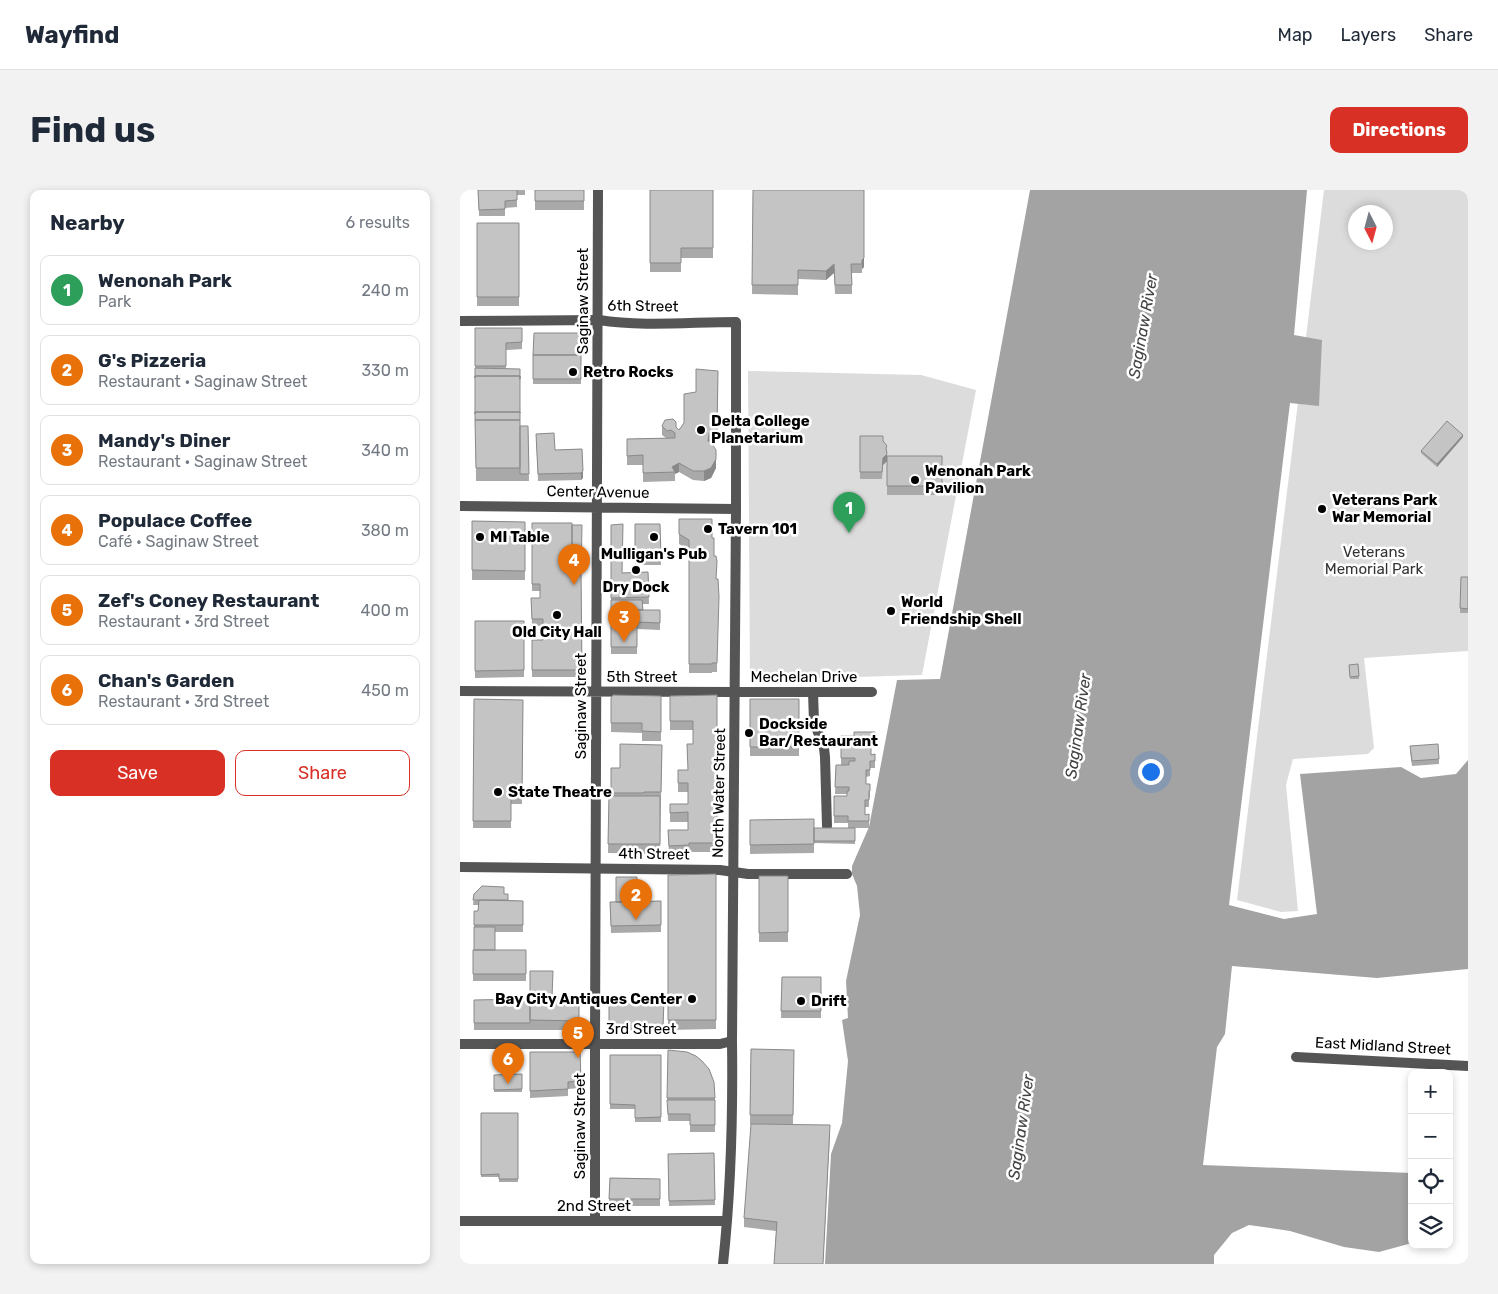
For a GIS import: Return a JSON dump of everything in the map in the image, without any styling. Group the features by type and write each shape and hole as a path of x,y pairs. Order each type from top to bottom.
{"street":[{"name":"Saginaw Street","path":"595,1221 598,190"},
{"name":"6th Street","path":"460,321 599,320 640,323 736,322"},
{"name":"North Water Street","path":"723,1264 732,1126 736,322"},
{"name":"Center Avenue","path":"460,506 736,509"},
{"name":"5th Street","path":"460,691 735,692"},
{"name":"Mechelan Drive","path":"735,692 872,692"},
{"path":"813,692 814,722 826,757 827,826"},
{"name":"4th Street","path":"460,868 596,868 720,870 748,874 847,874"},
{"name":"3rd Street","path":"460,1044 720,1044 732,1042"},
{"name":"East Midland Street","path":"1296,1057 1468,1066"},
{"name":"2nd Street","path":"460,1221 727,1222"}],"green space":[{"name":"Veterans Memorial Park","path":"1324,190 1468,190 1468,651 1364,658 1374,748 1368,754 1293,759 1286,785 1298,911 1281,912 1237,900"},
{"path":"748,371 921,375 976,390 922,675 750,680"}],"water":[{"name":"Saginaw River","path":"1030,190 1307,190 1294,335 1322,340 1319,406 1290,403 1229,905 1284,919 1317,914 1300,774 1401,767 1421,778 1456,774 1468,760 1468,969 1377,978 1232,966 1225,1034 1217,1047 1203,1165 1408,1173 1408,1244 1379,1252 1344,1247 1290,1231 1249,1225 1232,1233 1214,1255 1214,1264 825,1264 831,1154 842,1123 848,1061 842,1020 848,1018 846,981 860,915 857,886 852,874 852,866 869,827 897,680 940,679"}],"building":[{"path":"478,190 517,190 517,200 505,201 505,209 479,210"},
{"path":"535,190 584,190 584,201 535,201"},
{"path":"650,190 713,190 713,248 681,248 681,263 650,263"},
{"path":"753,190 864,190 864,258 862,264 851,264 852,285 835,285 834,264 826,271 798,270 798,285 752,285"},
{"path":"477,223 519,223 519,297 477,297"},
{"path":"475,328 522,328 522,342 506,343 506,366 475,366"},
{"path":"534,333 581,333 581,355 533,355"},
{"path":"533,355 581,355 581,379 533,379"},
{"path":"475,368 520,369 520,376 475,376"},
{"name":"Delta College Planetarium","path":"696,369 718,371 717,430 709,433 708,441 716,450 716,459 711,468 704,471 693,471 679,463 672,467 675,472 643,473 643,455 627,456 627,439 675,438 675,433 671,430 667,431 662,426 665,420 673,419 679,430 684,423 684,394 696,392"},
{"path":"475,376 520,376 520,412 475,412"},
{"path":"475,412 520,412 520,420 475,420"},
{"path":"475,420 520,420 520,468 476,468"},
{"path":"1447,421 1463,435 1437,464 1421,451"},
{"path":"520,426 528,426 529,474 520,474"},
{"path":"554,433 555,450 582,449 583,471 581,473 538,474 536,434"},
{"name":"Wenonah Park Pavilion","path":"860,436 883,436 883,441 887,446 887,454 883,458 882,472 860,472"},
{"name":"Wenonah Park Pavilion","path":"887,456 942,456 942,486 887,486"},
{"path":"679,519 712,519 712,538 714,538 714,556 716,556 717,561 716,579 718,579 719,597 717,663 689,664 689,540 679,534"},
{"path":"472,521 525,522 525,571 472,570"},
{"path":"532,523 572,523 572,571 581,571 582,670 532,670 532,640 543,640 543,619 532,619 531,598 540,598 540,584 532,584"},
{"path":"623,524 622,573 648,572 649,597 611,598 611,525"},
{"path":"635,524 660,524 661,558 635,558"},
{"path":"572,525 582,525 581,572 572,571"},
{"path":"1461,577 1468,577 1468,609 1460,608"},
{"path":"611,600 642,600 643,610 611,610"},
{"path":"611,610 660,610 660,623 637,622 637,647 611,647"},
{"path":"475,621 524,621 524,670 475,671"},
{"path":"1358,664 1359,676 1350,677 1349,665"},
{"path":"613,695 661,696 661,732 642,731 642,723 611,723 611,698"},
{"path":"717,695 717,843 689,843 689,845 669,846 668,830 688,830 688,812 670,813 670,804 688,804 688,783 678,783 678,770 688,770 687,744 693,744 693,721 670,721 670,696"},
{"path":"474,699 523,700 522,797 511,797 511,821 473,821"},
{"path":"750,699 799,699 799,747 750,747"},
{"path":"854,732 875,732 876,740 871,740 871,755 875,754 875,761 870,761 870,770 866,770 866,784 870,784 870,791 869,800 865,800 865,815 869,814 869,821 848,821 848,816 834,816 834,796 847,796 847,791 849,791 849,787 835,787 836,765 849,765 849,761 855,761 855,758 841,758 841,736 854,736"},
{"path":"620,744 662,745 661,792 611,793 611,768 620,768"},
{"path":"1438,744 1439,759 1412,761 1410,746"},
{"path":"609,796 660,796 660,844 608,844"},
{"path":"814,819 814,844 750,845 750,820"},
{"path":"814,828 855,828 855,841 814,841"},
{"path":"716,874 716,1020 668,1020 668,875"},
{"path":"759,876 788,876 788,932 759,933"},
{"path":"616,877 637,877 637,902 616,902"},
{"path":"482,886 504,887 504,894 508,894 508,900 473,900 474,894"},
{"path":"479,900 523,901 523,925 474,925 474,911 478,911"},
{"path":"661,901 661,925 611,926 610,902"},
{"path":"474,927 495,927 495,950 474,950"},
{"path":"473,950 526,950 526,974 473,974"},
{"path":"530,971 553,971 552,997 579,998 579,1021 530,1020"},
{"name":"Drift","path":"782,977 821,977 821,1011 781,1011"},
{"path":"530,999 530,1023 474,1023 474,1000"},
{"path":"609,1000 664,1001 663,1026 609,1025"},
{"path":"751,1049 794,1050 793,1115 750,1115"},
{"path":"668,1050 687,1052 702,1061 709,1069 714,1082 715,1098 667,1098"},
{"path":"530,1052 580,1052 581,1081 568,1082 568,1089 530,1091"},
{"path":"610,1055 661,1055 661,1117 635,1118 635,1105 610,1104"},
{"path":"522,1074 522,1089 494,1090 494,1075"},
{"path":"667,1100 715,1100 715,1125 690,1125 690,1114 668,1114"},
{"path":"481,1113 518,1113 518,1179 499,1179 499,1174 481,1175"},
{"path":"751,1124 830,1125 823,1264 774,1264 777,1222 744,1218"},
{"path":"714,1153 715,1200 669,1201 668,1154"},
{"path":"610,1178 660,1179 660,1199 609,1199"}],"place":[{"name":"Retro Rocks","path":"573,372"},
{"name":"Delta College Planetarium","path":"701,430"},
{"name":"Wenonah Park Pavilion","path":"915,480"},
{"name":"Veterans Park War Memorial","path":"1322,509"},
{"name":"Tavern 101","path":"708,529"},
{"name":"Wenonah Park","path":"849,533"},
{"name":"MI Table","path":"480,537"},
{"name":"Mulligan's Pub","path":"654,537"},
{"name":"Dry Dock","path":"636,570"},
{"name":"Populace Coffee","path":"574,585"},
{"name":"World Friendship Shell","path":"891,611"},
{"name":"Old City Hall","path":"557,615"},
{"name":"Mandy's Diner","path":"624,642"},
{"name":"Dockside Bar/Restaurant","path":"749,733"},
{"name":"State Theatre","path":"498,792"},
{"name":"G's Pizzeria","path":"636,920"},
{"name":"Bay City Antiques Center","path":"692,999"},
{"name":"Drift","path":"801,1001"},
{"name":"Zef's Coney Restaurant","path":"578,1058"},
{"name":"Chan's Garden","path":"508,1084"}]}
